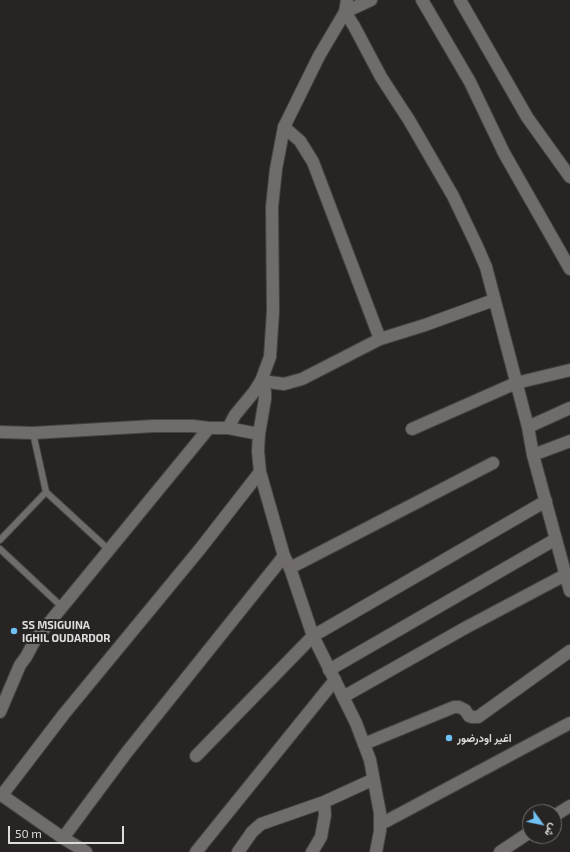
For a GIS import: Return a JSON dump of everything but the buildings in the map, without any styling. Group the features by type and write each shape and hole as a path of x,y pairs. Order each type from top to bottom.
{"street":[{"path":"228,428 235,415 261,381 270,356 273,311 272,207 276,169 284,127 319,56 345,12 348,0"},
{"path":"345,12 371,0"},
{"path":"422,0 466,75 504,153 570,269"},
{"path":"460,0 527,117 570,177"},
{"path":"345,12 354,26 380,77 409,120 453,196 486,267 528,428 533,455 570,591"},
{"path":"284,127 300,141 313,162 380,338"},
{"path":"261,381 284,384 302,379 380,338 425,325 494,300"},
{"path":"412,429 516,383 570,370"},
{"path":"261,381 265,392 265,399 259,434 258,451 260,472 284,556 290,568 313,636 343,697 370,760 380,824 376,852"},
{"path":"528,428 570,408"},
{"path":"0,432 33,433 154,426 193,426 228,428 259,434"},
{"path":"0,712 20,665 35,640 209,428"},
{"path":"533,455 570,441"},
{"path":"290,568 493,462"},
{"path":"86,852 63,838 1,794 64,714 200,549 260,472"},
{"path":"196,756 313,636 546,501"},
{"path":"196,852 332,675 556,539"},
{"path":"63,838 127,752 284,556"},
{"path":"343,697 465,628 565,575"},
{"path":"364,744 454,707 466,710 469,716 478,717 570,651"},
{"path":"380,824 570,723"},
{"path":"238,852 252,832 261,824 324,802 372,780"},
{"path":"312,852 321,837 325,815 324,802"},
{"path":"500,852 522,837"}],"lane":[{"path":"33,433 46,492 109,550"},
{"path":"0,540 46,492"},
{"path":"0,549 62,607"}],"place":[{"name":"SS MSIGUINA IGHIL OUDARDOR","path":"14,631"},
{"name":"اغير اودرضور","path":"449,738"}]}
